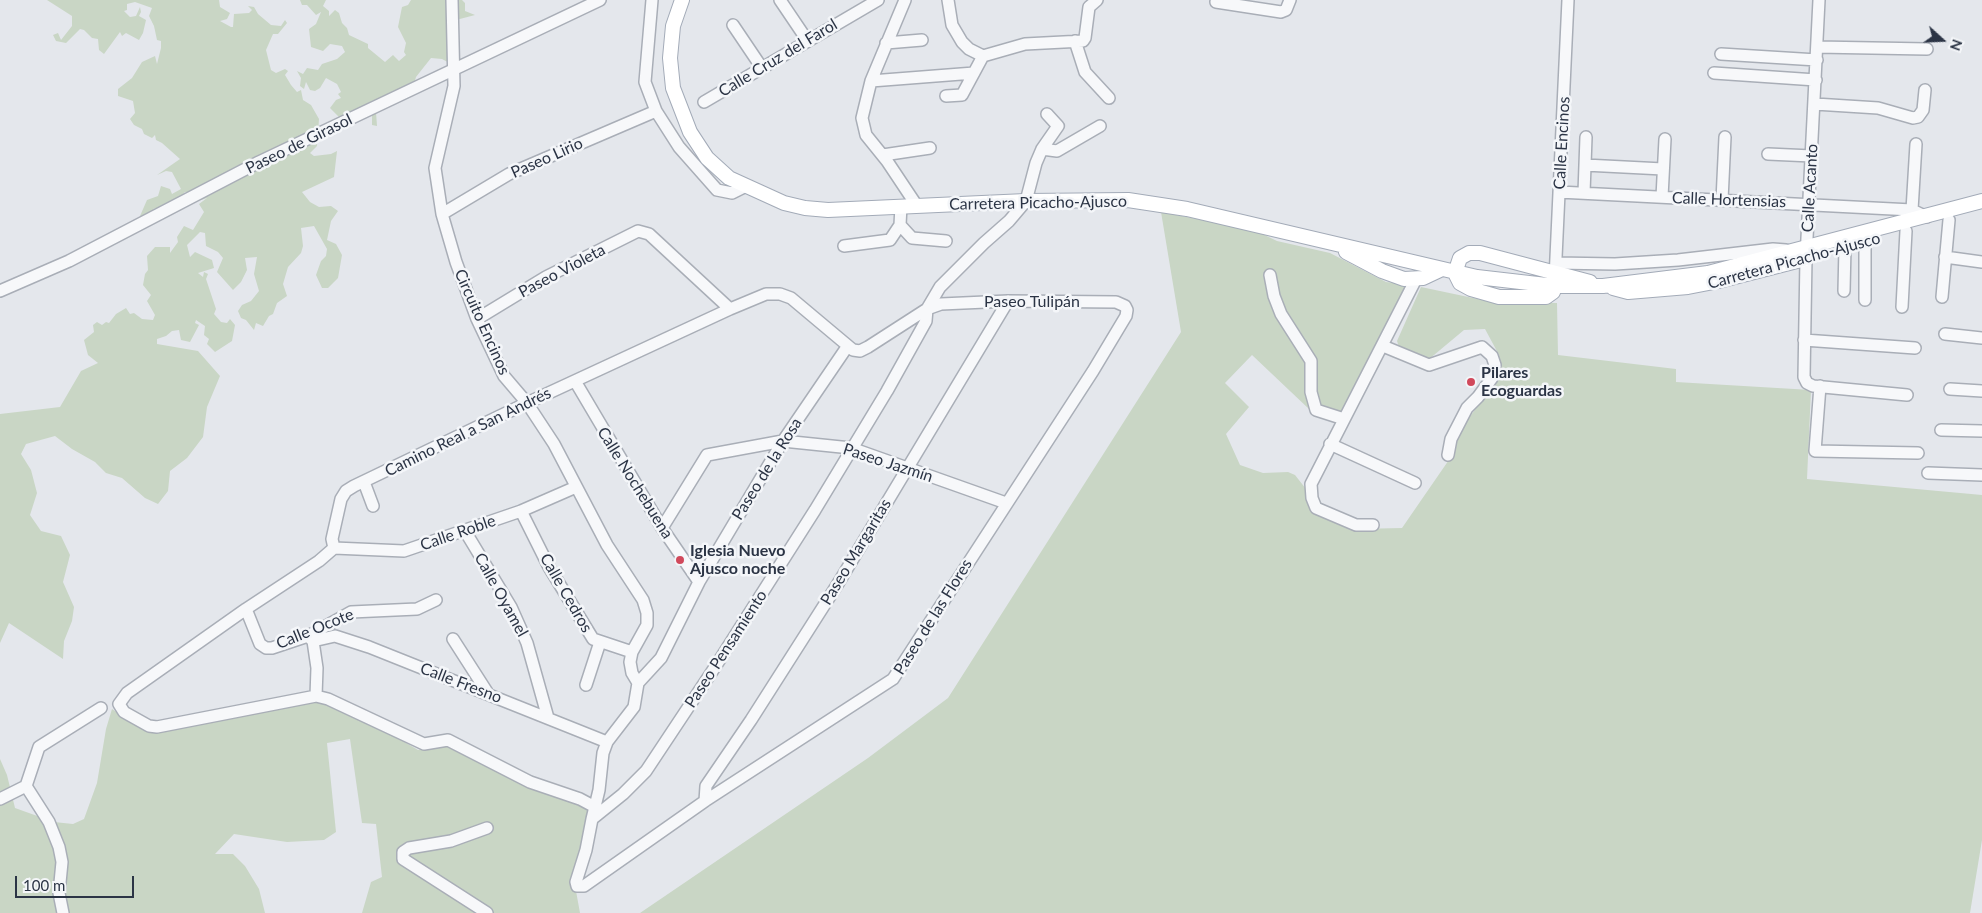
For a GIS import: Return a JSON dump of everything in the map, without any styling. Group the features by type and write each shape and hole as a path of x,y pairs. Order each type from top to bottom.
{"main road":[{"name":"Carretera Picacho-Ajusco","path":"682,0 673,26 670,58 673,88 677,103 690,132 707,158 729,178 744,187 805,208 828,210 1098,199 1154,203 1236,220 1440,270 1455,272"},
{"name":"Carretera Picacho-Ajusco","path":"1555,286 1603,286 1628,292 1688,287 1719,282 1803,253 1982,201"},
{"name":"Carretera Picacho-Ajusco","path":"1803,253 1845,247 1982,211"},
{"path":"1333,244 1393,276 1416,279 1440,270"},
{"path":"1555,286 1553,292 1546,297 1499,297 1471,290 1460,283 1455,272 1460,258 1469,253 1480,253 1556,267 1603,286"}],"street":[{"name":"Circuito Encinos","path":"452,0 453,99 435,168 442,214 456,262 477,319 504,376 527,403 554,444 607,545 643,600 648,625 632,652"},
{"name":"Paseo de Girasol","path":"0,291 68,261 259,162 600,0"},
{"path":"652,0 645,82 656,111 679,147 716,190 732,193 744,187"},
{"path":"780,0 807,40"},
{"name":"Calle Cruz del Farol","path":"704,102 878,0"},
{"path":"904,0 871,81 862,118 866,135 883,155 917,206"},
{"path":"948,0 952,25 962,42 969,49 983,56 1026,44 1083,41 1086,38 1089,7 1094,1"},
{"path":"1216,2 1281,12 1286,10 1290,0"},
{"name":"Calle Encinos","path":"1555,286 1568,0"},
{"name":"Calle Acanto","path":"1819,0 1810,203 1803,253 1804,377 1807,384 1820,386"},
{"path":"733,25 762,68"},
{"path":"886,43 922,40"},
{"path":"1074,41 1085,72 1109,98"},
{"path":"1817,47 1927,49"},
{"path":"1721,54 1817,60"},
{"path":"946,96 962,95 983,56"},
{"path":"1714,72 1816,80"},
{"path":"871,81 974,73"},
{"path":"1815,104 1878,108 1913,118 1918,117 1923,110 1925,90"},
{"name":"Paseo Lirio","path":"442,214 509,174 656,111"},
{"path":"847,347 860,351 927,309 940,287 1009,221 1026,201 1036,163 1042,149 1058,126 1047,114"},
{"path":"1042,149 1057,151 1100,126"},
{"path":"1584,194 1586,137"},
{"path":"1722,200 1725,137"},
{"path":"1662,197 1665,139"},
{"path":"1912,210 1916,144"},
{"path":"883,155 930,148"},
{"path":"1768,154 1812,156"},
{"path":"1585,165 1663,169"},
{"name":"Calle Hortensias","path":"1559,192 1810,203 1912,210 1927,217"},
{"path":"844,246 890,240 900,225 901,206"},
{"path":"1942,297 1949,220"},
{"path":"900,225 912,238 946,240"},
{"name":"Paseo Violeta","path":"477,319 546,277 638,231 648,234 730,309"},
{"path":"1902,306 1906,231"},
{"path":"1865,242 1865,300"},
{"path":"1844,292 1845,247"},
{"path":"1556,267 1678,260 1773,249 1803,253"},
{"path":"1945,257 1982,262"},
{"path":"1270,275 1274,296 1281,314 1311,361 1311,392 1316,410 1344,419"},
{"path":"1373,525 1356,525 1316,508 1312,498 1311,484 1416,279"},
{"name":"Camino Real a San Andrés","path":"334,548 332,539 341,498 346,491 527,403 766,294 780,294 791,298 806,309 847,347"},
{"name":"Paseo Tulipán","path":"927,309 941,304 1008,301 1116,302 1125,306 1126,316"},
{"name":"Paseo Margaritas","path":"705,801 706,786 751,720 839,582 1008,301"},
{"name":"Paseo Pensamiento","path":"592,819 623,794 646,771 810,518 887,391 926,321 927,309"},
{"name":"Paseo de las Flores","path":"592,819 586,850 576,882 577,886 584,886 705,801 894,679 1006,502 1093,371 1126,316"},
{"path":"1945,334 1982,338"},
{"path":"1804,340 1916,348"},
{"path":"1383,346 1429,365 1482,347 1492,356 1495,365 1492,378 1478,398 1467,408 1451,439 1448,455"},
{"name":"Paseo de la Rosa","path":"638,683 661,658 699,582 783,441 847,347"},
{"name":"Calle Nochebuena","path":"575,381 662,528 699,582"},
{"path":"1907,395 1820,386 1815,451 1918,453"},
{"path":"1950,389 1982,391"},
{"path":"1941,430 1982,431"},
{"name":"Paseo Jazmín","path":"662,528 706,454 783,441 800,441 851,448 1006,502"},
{"path":"1330,444 1415,483"},
{"path":"1928,472 1982,475"},
{"path":"364,482 373,506"},
{"name":"Calle Roble","path":"334,548 404,551 465,532 521,511 576,487"},
{"name":"Calle Cedros","path":"521,511 549,567 593,639 632,652"},
{"name":"Calle Oyamel","path":"465,532 511,607 527,643 548,718"},
{"path":"334,548 319,561 246,609 123,697 119,704 124,712 139,721 157,727 316,696 328,699 424,744 448,740 530,782 580,799 595,807"},
{"name":"Calle Ocote","path":"246,609 260,644 266,648 311,638 351,612 417,609 436,600"},
{"name":"Calle Fresno","path":"311,638 335,636 487,692 607,742"},
{"path":"311,638 317,668 316,696"},
{"path":"452,639 487,692"},
{"path":"586,685 600,642"},
{"path":"592,819 603,753 607,742 634,707 638,683 632,673 630,662 632,652"},
{"path":"0,799 26,786 39,747 101,708"},
{"path":"26,786 49,822 59,847 62,862 60,893 63,913"},
{"path":"487,828 451,841 409,848 403,852 403,859 487,913"}],"green space":[{"path":"47,0 219,0 220,7 230,13 227,19 220,21 231,27 233,27 234,14 249,13 252,10 248,6 254,7 258,14 271,25 281,26 285,20 287,23 278,34 273,34 266,50 271,70 276,73 285,69 288,71 285,75 291,85 297,92 301,90 303,100 311,105 319,119 317,146 310,153 314,156 331,154 337,151 334,177 302,192 310,202 319,207 331,206 338,211 331,221 327,240 336,244 342,255 338,278 328,288 322,288 316,275 321,261 326,256 327,249 314,226 301,228 303,246 301,253 288,267 283,284 287,296 277,303 273,314 269,316 263,326 256,323 254,330 246,320 241,318 238,311 242,305 251,301 259,291 254,274 257,257 245,258 247,270 241,282 233,290 217,272 223,258 218,252 206,246 205,233 200,232 187,245 190,257 195,252 212,260 214,268 198,273 203,277 204,272 208,274 206,279 216,309 214,314 221,322 227,323 230,319 235,325 232,341 215,352 207,344 209,339 204,335 205,326 196,320 195,323 199,325 190,342 181,340 179,330 172,331 166,336 157,339 157,344 198,351 220,376 207,407 203,437 187,458 170,471 168,491 158,504 145,498 122,478 106,473 95,462 72,449 55,436 26,444 21,454 31,470 37,493 30,515 41,531 61,536 70,555 63,582 74,607 72,621 64,641 63,659 9,623 0,643 0,414 60,407 81,371 98,363 88,355 84,340 94,332 93,325 97,322 102,325 106,322 109,323 116,314 126,308 130,314 134,313 142,319 153,320 155,315 147,301 151,295 143,285 145,274 148,270 147,256 155,247 170,247 170,253 178,242 177,237 184,226 193,230 204,212 199,204 207,198 201,200 193,198 191,192 185,192 179,199 170,201 165,206 153,209 155,217 146,219 140,216 147,200 158,196 161,186 170,189 172,194 181,189 172,172 166,171 157,175 180,159 156,140 155,135 152,138 134,125 130,119 135,113 133,101 118,96 118,89 132,78 142,62 155,56 157,64 161,41 157,40 154,26 149,16 152,8 135,2 127,4 127,10 124,11 130,17 136,16 140,7 141,12 139,16 146,20 143,33 139,40 126,33 122,36 120,32 104,54 99,50 98,39 92,38 84,30 80,29 66,43 56,41 53,35 58,33 61,40 72,26 72,16"},
{"path":"300,0 326,0 323,6 329,11 329,16 335,10 339,13 349,35 368,44 368,48 385,62 393,55 399,61 406,55 404,52 406,43 398,27 402,7 408,5 411,0 462,0 465,3 465,11 475,15 456,20 453,65 442,59 431,58 416,77 414,84 404,98 376,112 377,126 372,125 372,116 362,116 353,124 343,121 330,108 336,100 341,98 338,94 341,92 337,84 326,78 320,88 315,91 310,90 306,82 304,89 300,86 301,78 297,71 303,74 307,68 318,70 322,64 337,59 345,52 342,46 330,44 323,51 311,47 309,29 316,24 321,12 316,15 307,5 302,5"},
{"path":"1161,212 1254,230 1277,241 1330,253 1386,282 1409,285 1342,411 1337,414 1309,409 1252,355 1225,383 1249,407 1226,434 1240,465 1263,473 1288,472 1295,475 1306,489 1310,503 1357,529 1402,528 1453,454 1456,440 1464,425 1491,387 1498,371 1499,355 1485,329 1464,330 1428,360 1399,347 1397,341 1421,287 1492,302 1557,303 1558,355 1676,369 1676,382 1811,390 1807,479 1982,495 1982,840 1970,913 640,913 868,758 948,698 1181,332"},
{"path":"312,698 366,719 418,750 450,743 535,790 561,798 556,792 563,786 573,791 586,810 590,812 576,891 580,913 362,913 371,882 382,877 376,824 362,823 350,739 327,743 336,832 324,840 287,842 234,834 215,854 233,854 245,866 259,889 265,913 0,913 0,759 7,775 15,808 54,822 73,824 84,819 97,783 106,729 112,709 140,728 155,730"}],"place":[{"name":"Pilares Ecoguardas","path":"1471,382"},
{"name":"Iglesia Nuevo Ajusco noche","path":"680,560"}]}
